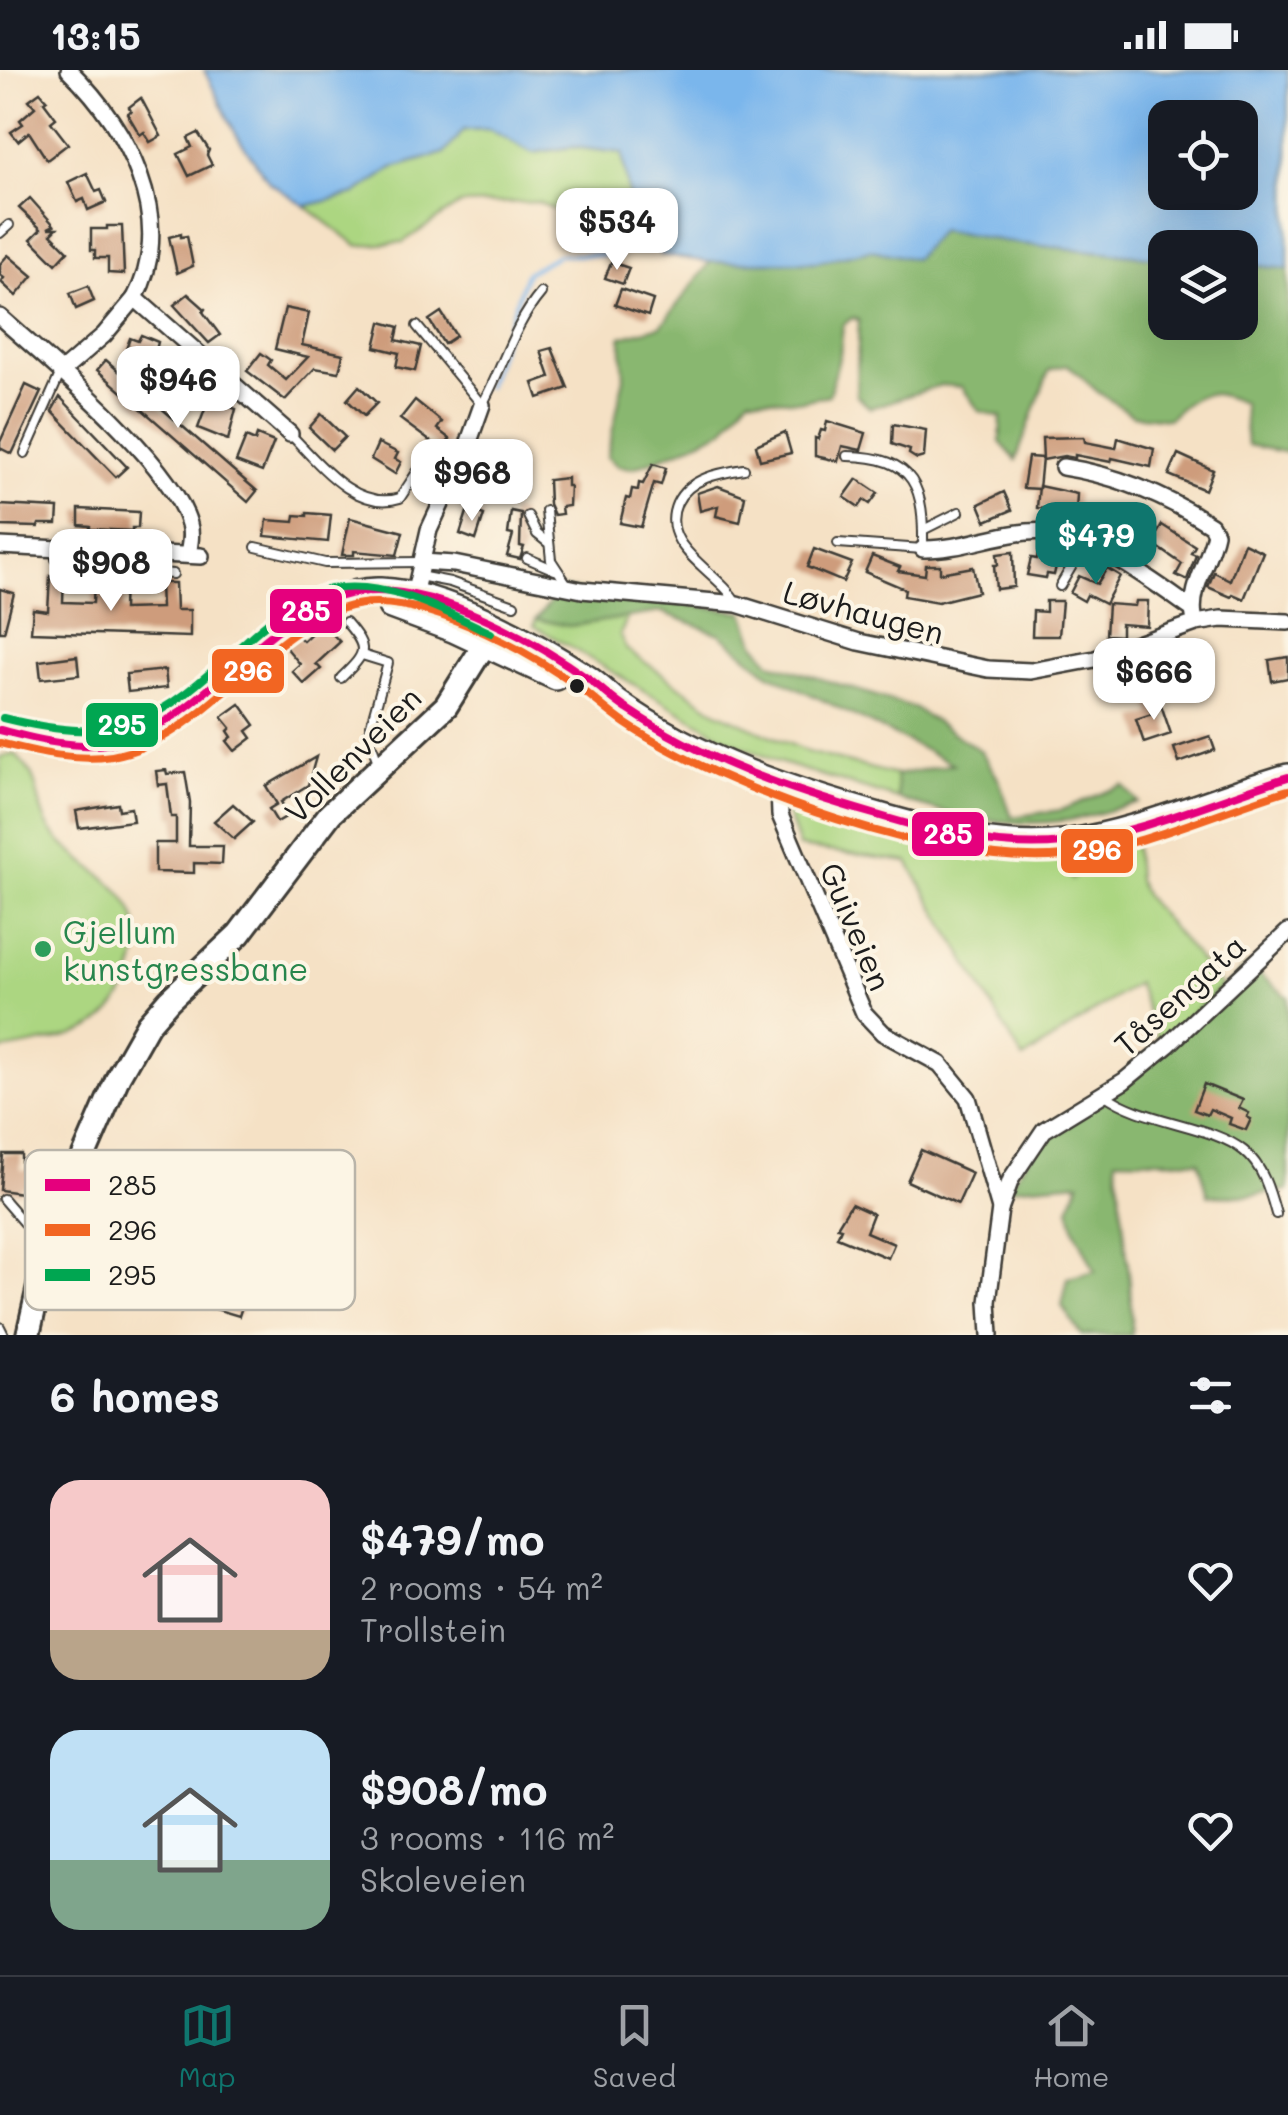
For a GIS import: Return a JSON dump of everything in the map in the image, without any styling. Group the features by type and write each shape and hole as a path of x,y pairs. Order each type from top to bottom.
{"main road":[{"path":"0,730 74,746 137,738 201,700 288,622 341,611 370,591 416,587 490,636 566,665 617,703 710,757 779,786 949,836 1012,845 1094,838 1288,776"},
{"name":"Vollenveien","path":"87,1150 112,1088 148,1024 168,1000 239,934 322,823 446,706 490,636"},
{"name":"Vollenveien","path":"28,1335 34,1310"}],"street":[{"path":"61,372 104,335 135,298 152,254 153,222 141,180 104,113 69,70"},
{"path":"135,298 290,434"},
{"path":"0,317 124,432 166,482 190,526 194,555 112,562 56,550 0,546"},
{"path":"416,587 430,530 482,404"},
{"path":"923,549 944,550 1046,532 1111,556 1194,616 1213,544 1215,533 1211,525 1134,485 1092,471 1063,468"},
{"name":"Løvhaugen","path":"416,587 454,564 569,587 737,604 859,642 988,669 1031,671 1095,659 1194,616 1288,622"},
{"name":"Guiveien","path":"779,786 780,815 864,1013 883,1033 940,1064 968,1098 1000,1209 988,1302 990,1335"},
{"name":"Tåsengata","path":"1000,1209 1020,1162 1044,1130 1104,1094 1168,1045 1288,932"}],"lane":[{"path":"0,233 10,225"},
{"path":"417,326 482,404 500,371 516,326 541,293"},
{"path":"25,453 61,372"},
{"path":"290,434 343,486 376,500 400,498 423,463"},
{"path":"838,542 923,549 924,508 916,486 902,468 881,460 847,456"},
{"path":"737,604 730,590 679,541 673,512 680,496 694,483 744,468"},
{"path":"546,511 551,560 569,587"},
{"path":"924,530 958,512"},
{"path":"528,516 538,534 548,542"},
{"path":"1060,586 1085,544"},
{"path":"256,547 416,587 450,582 514,604"},
{"path":"527,558 558,572"},
{"path":"112,562 173,574"},
{"path":"341,611 362,642 362,655 341,678"},
{"path":"362,655 388,662 368,735 380,766"},
{"name":"Tåsengata","path":"1104,1094 1148,1115 1243,1149 1264,1177 1276,1214"},
{"path":"2,1200 25,1226"},
{"path":"0,1327 4,1335"}],"green space":[{"path":"489,129 533,153 572,147 622,153 632,215 614,238 538,202 460,204 403,242 358,246 305,206 355,194 393,168 445,153 464,130"},
{"path":"940,230 1022,244 1148,256 1148,340 1258,340 1258,266 1288,269 1288,453 1247,445 1243,403 1210,394 1195,398 1168,419 1133,415 1098,392 1068,365 1049,370 1016,460 1000,442 1001,417 979,411 962,387 941,385 870,408 856,395 859,320 852,318 843,325 829,395 802,401 749,397 723,430 680,450 633,468 618,466 607,457 624,377 621,337 661,326 710,262 816,262 871,250 914,259"},
{"path":"562,588 744,612 755,643 771,663 914,708 981,751 999,780 1012,817 1061,810 1123,785 1138,802 1078,819 1025,823 961,816 898,799 896,775 953,764 769,674 720,634 662,612 569,626 536,619"},
{"path":"628,617 620,635 626,649 717,712 808,752 896,775 898,799 775,761 729,740 534,626 536,619 569,626"},
{"path":"16,754 30,772 50,829 115,887 132,910 137,948 124,993 98,1023 64,1038 0,1051 0,757"},
{"path":"782,798 1053,852 1072,880 1102,844 1134,835 1137,880 1145,896 1221,986 1160,1044 1137,983 1023,1059 908,862 799,847"},
{"path":"1248,965 1288,997 1288,1190 1246,1196 1208,1195 1199,1161 1116,1159 1132,1335 1081,1335 1062,1306 1068,1278 1095,1271 1069,1208 1080,1182 1008,1188 1048,1128 1132,1072"}],"water":[{"path":"204,70 1288,70 1288,269 1258,266 1258,230 1148,230 1148,256 1022,244 940,230 914,259 871,250 816,262 710,262 661,255 632,215 622,153 572,147 533,153 489,129 464,130 445,153 393,168 355,194 305,206 269,182 236,134"}],"building":[{"path":"40,92 56,118 51,122 68,144 47,160 29,132 18,141 11,132 23,124 20,120 35,107 29,100"},
{"path":"141,98 161,136 150,142 144,132 140,135 127,113"},
{"path":"198,133 209,150 212,165 189,176 178,154 192,147 188,138"},
{"path":"87,173 106,202 88,210 84,199 77,202 68,182"},
{"path":"30,198 54,225 48,228 57,228 51,234 68,251 56,264 31,239 41,229 19,208"},
{"path":"122,226 124,274 108,273 108,258 95,258 95,250 91,250 91,229"},
{"path":"187,236 193,266 177,273 169,237"},
{"path":"8,255 33,276 16,296 1,282 4,278 0,275 0,264"},
{"path":"611,262 629,268 623,284 605,278"},
{"path":"88,286 94,301 76,309 70,293"},
{"path":"621,289 653,300 648,316 615,305"},
{"path":"188,294 205,309 203,312 220,335 209,343 174,305"},
{"path":"285,308 309,313 302,345 343,354 339,372 315,368 285,400 247,371 261,353 271,360 268,365 286,380 308,357 275,349"},
{"path":"441,312 456,336 444,344 429,320"},
{"path":"381,322 399,327 396,340 421,346 415,371 396,367 399,353 375,347"},
{"path":"141,335 158,342 154,368 149,366 147,373 121,363 130,338 138,341"},
{"path":"552,348 568,388 538,398 533,383 550,377 541,351"},
{"path":"106,360 257,491 248,502 97,370"},
{"path":"169,371 195,381 193,387 197,388 190,407 160,396"},
{"path":"26,385 41,392 12,454 0,448 0,442"},
{"path":"359,386 377,403 364,416 347,400"},
{"path":"60,397 127,467 116,477 52,411"},
{"path":"415,400 442,422 437,429 450,439 442,450 400,419"},
{"path":"217,402 236,409 228,440 198,428 207,404 215,407"},
{"path":"321,414 345,437 332,450 309,428"},
{"path":"827,421 866,433 861,450 842,446 838,461 815,456 815,438 821,430 825,431"},
{"path":"893,424 926,430 924,457 917,459 909,454 910,450 892,444"},
{"path":"785,432 791,453 760,460 756,445"},
{"path":"257,435 274,442 262,472 236,462 246,437 255,441"},
{"path":"1084,437 1085,442 1116,448 1118,438 1154,449 1151,467 1075,455 1043,460 1042,438"},
{"path":"378,443 398,453 395,459 401,462 395,474 371,459"},
{"path":"1178,454 1213,470 1205,490 1169,475"},
{"path":"1028,457 1042,458 1039,489 1023,488"},
{"path":"653,464 666,468 661,485 654,483 641,527 620,523 626,498 630,499 632,489 638,490 639,483 643,484"},
{"path":"567,478 569,506 561,507 562,514 554,515 549,504 548,480"},
{"path":"857,479 878,493 870,504 864,500 859,507 844,497"},
{"path":"718,486 745,496 740,522 716,516 718,506 700,511 697,493"},
{"path":"1039,486 1077,494 1076,512 1037,508"},
{"path":"1004,492 1012,510 986,521 979,504"},
{"path":"0,505 58,508 57,524 0,526"},
{"path":"79,509 139,512 138,528 90,529 79,525"},
{"path":"468,509 484,515 476,540 460,534"},
{"path":"1106,509 1130,519 1126,537 1099,529 1096,536 1084,530 1087,522 1099,526"},
{"path":"511,511 521,513 520,546 524,547 520,559 507,556 513,535 508,534"},
{"path":"295,515 331,515 328,542 265,536 267,520 294,522"},
{"path":"350,518 403,532 397,555 354,551 354,555 342,555"},
{"path":"1162,525 1195,546 1191,553 1196,555 1187,580 1176,575 1182,564 1152,543"},
{"path":"1244,543 1263,552 1244,599 1208,587 1214,572 1230,580"},
{"path":"814,549 852,563 843,582 807,567"},
{"path":"1057,551 1069,554 1063,567 1056,566 1054,575 1027,575 1031,558 1037,559 1038,552 1056,555"},
{"path":"1013,552 1014,587 996,589 997,554"},
{"path":"872,556 900,567 898,571 925,575 926,565 940,565 940,573 973,567 978,592 938,602 904,596 905,589 865,572"},
{"path":"1107,568 1120,576 1105,604 1087,595 1084,601 1070,593 1079,576 1097,584"},
{"path":"50,576 64,577 63,602 93,603 94,581 124,582 123,609 161,608 160,583 175,583 176,610 190,610 190,637 31,632 33,609 48,611"},
{"path":"0,589 14,593 4,632 0,632"},
{"path":"1046,601 1062,601 1059,636 1032,636 1033,611 1046,612"},
{"path":"1136,601 1148,601 1147,626 1121,624 1121,636 1106,635 1108,604 1135,606"},
{"path":"322,623 340,642 316,664 321,669 304,684 292,671 300,664 285,646 298,636 303,641"},
{"path":"77,656 79,675 41,679 39,661"},
{"path":"1288,657 1288,678 1272,681 1269,660"},
{"path":"165,670 167,688 128,692 126,674"},
{"path":"1159,699 1171,734 1144,743 1136,719 1152,714 1148,702"},
{"path":"240,704 255,725 247,731 252,738 235,751 227,741 232,737 228,731 231,728 222,717"},
{"path":"1210,736 1215,750 1179,763 1174,748"},
{"path":"316,757 308,785 281,802 289,815 277,822 269,809 277,804 266,786"},
{"path":"166,770 167,774 185,772 190,802 189,846 223,846 222,864 194,863 194,873 155,872 155,843 176,843 176,817 171,817 167,784 158,785 156,771"},
{"path":"118,804 119,810 131,808 133,821 79,828 76,811"},
{"path":"233,804 253,822 234,839 214,821"},
{"path":"1204,1084 1243,1100 1239,1108 1249,1113 1247,1117 1251,1119 1246,1130 1229,1124 1231,1118 1210,1109 1207,1115 1194,1110"},
{"path":"921,1150 972,1173 958,1204 907,1181"},
{"path":"3,1154 21,1154 25,1187 21,1187 21,1193 0,1190"},
{"path":"851,1204 873,1214 866,1232 894,1244 888,1258 837,1237 841,1228 837,1227"},
{"path":"219,1310 241,1310 239,1316"}],"waterway":[{"path":"487,387 526,273 558,255 605,255 642,228"}],"transit line":[{"name":"295","path":"3,718 83,730 114,728 142,720 193,687 289,606 331,589 352,587 394,593 491,633"},
{"name":"285","path":"0,730 84,745 112,743 148,731 182,711 273,633 305,612 339,596 377,591 432,599 489,621 569,666 656,727 748,772 844,805 968,838 1039,845 1092,839 1288,777"},
{"name":"296","path":"0,743 84,758 112,756 149,744 183,724 309,624 342,609 377,603 430,612 486,633 563,676 626,724 719,774 837,819 958,850 1014,856 1092,852 1149,838 1288,790"}],"place":[{"name":"Gjellum kunstgressbane","path":"43,949"}]}
